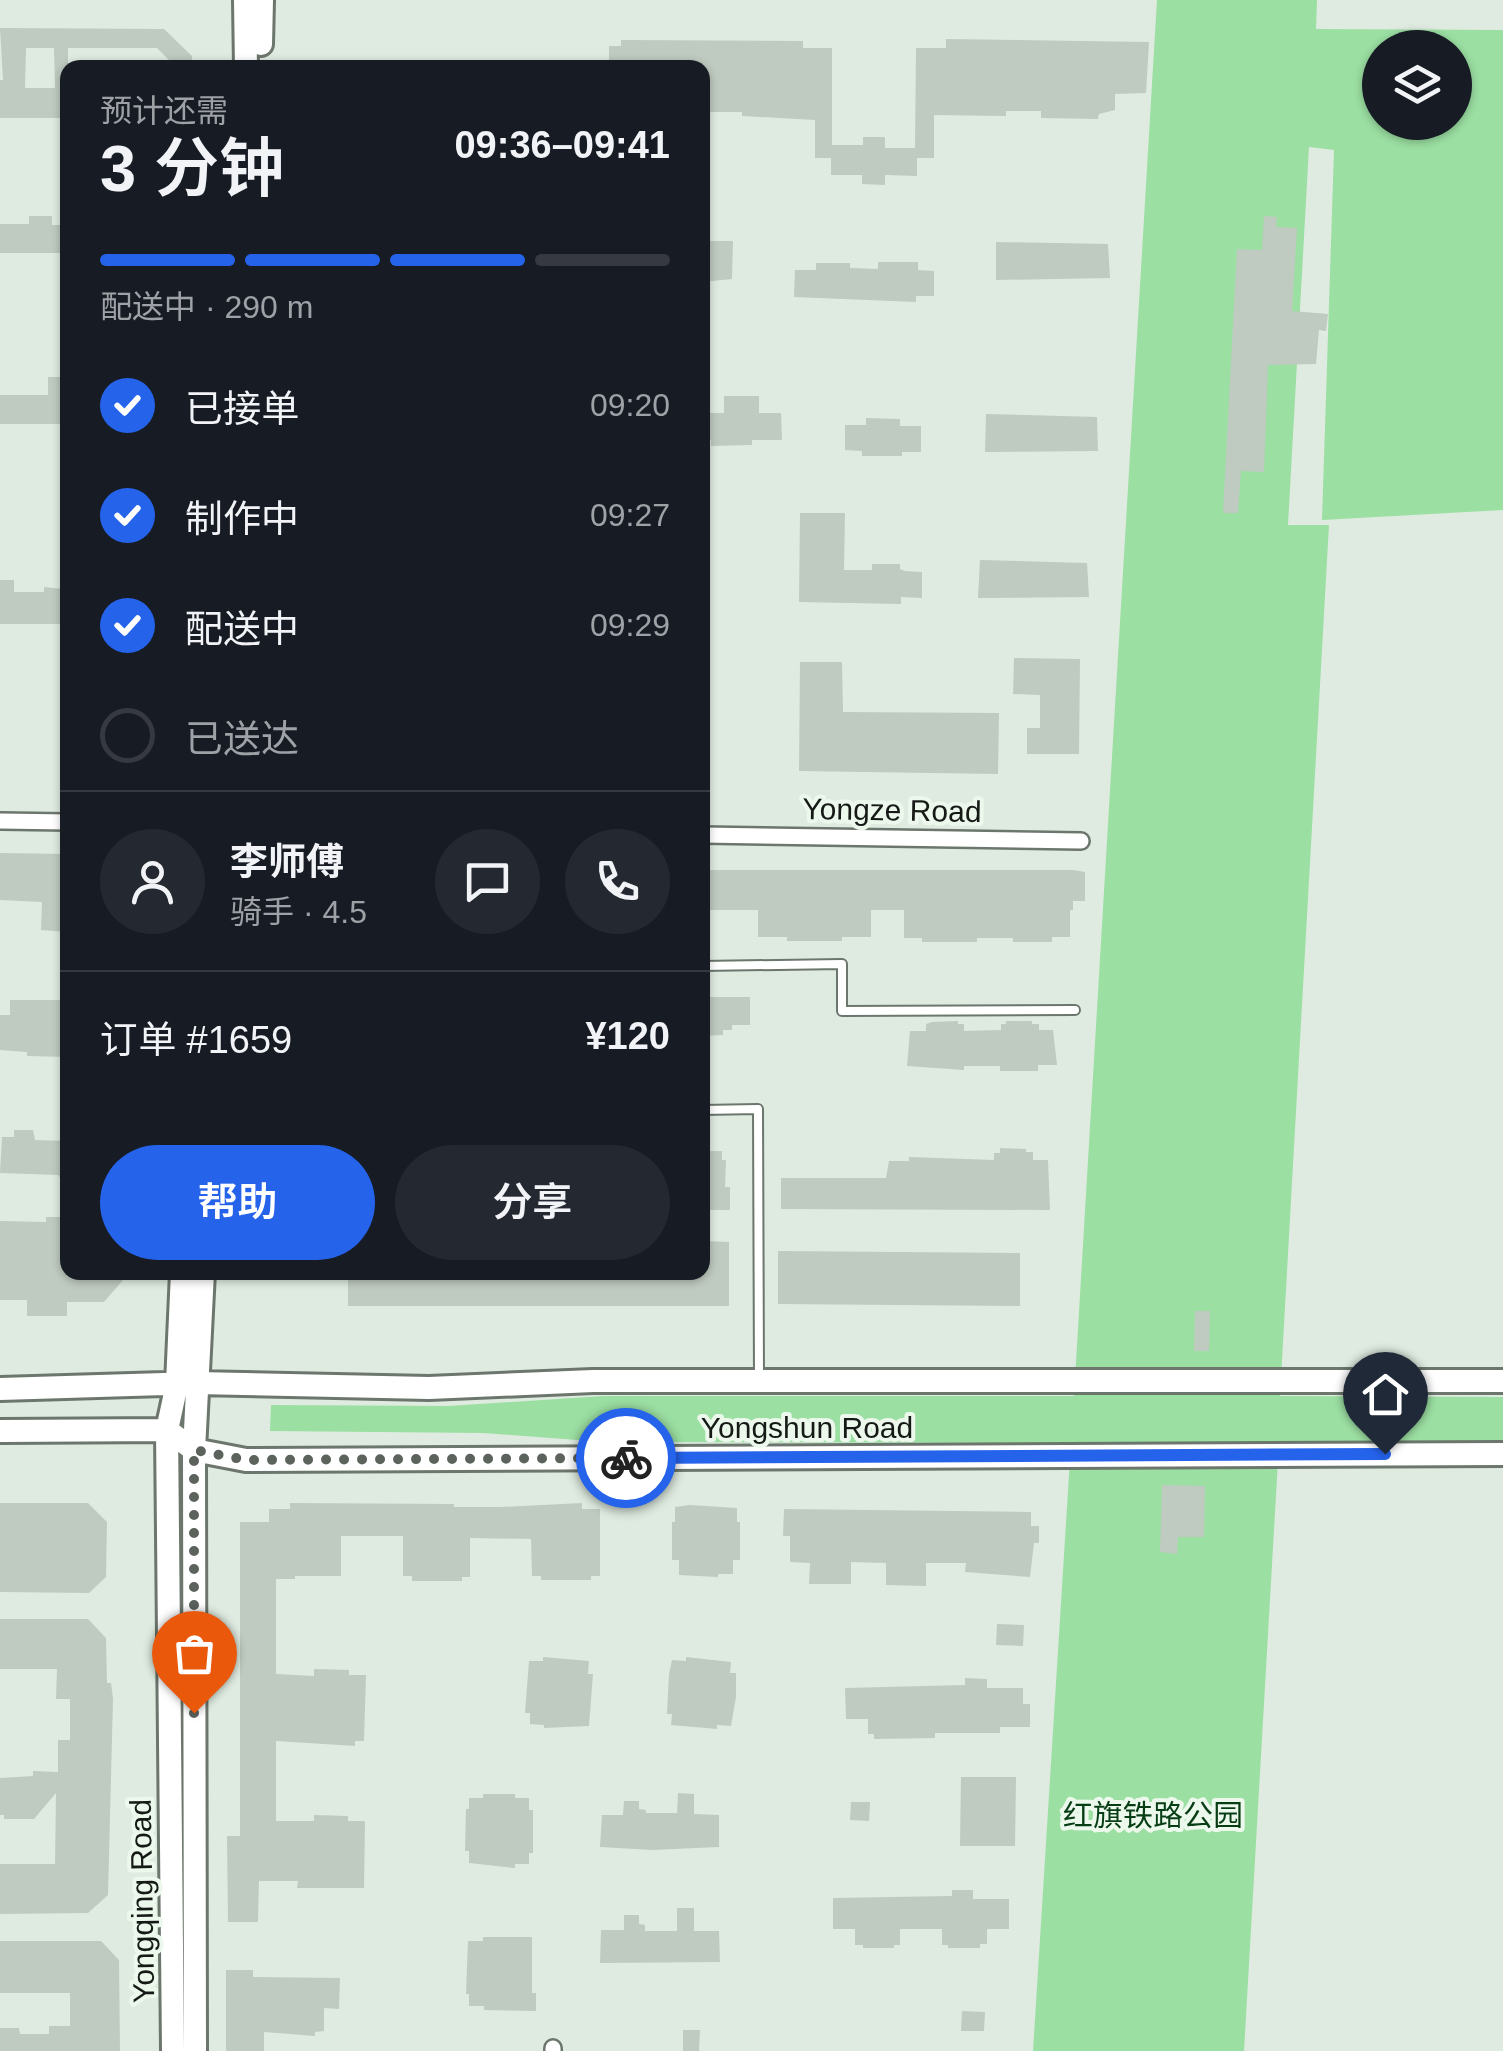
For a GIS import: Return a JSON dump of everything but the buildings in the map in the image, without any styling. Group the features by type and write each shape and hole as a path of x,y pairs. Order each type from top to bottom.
{"main road":[{"path":"245,0 246,60"},
{"path":"260,60 262,0"},
{"name":"Yongqing Road","path":"182,1280 194,1450 195,2051"},
{"name":"Yongqing Road","path":"173,2051 167,1430 187,1384 202,1280"},
{"name":"Yongshun Road","path":"0,1388 187,1384 429,1388 593,1380 1503,1381"},
{"path":"0,1431 167,1430"},
{"name":"Yongshun Road","path":"167,1430 194,1450 246,1460 1503,1454"}],"street":[{"path":"0,820 60,822"},
{"name":"Yongze Road","path":"710,834 1081,841"}],"lane":[{"path":"710,966 842,964 842,1011 1075,1010"},
{"path":"710,1110 758,1110 759,1382"}],"green space":[{"name":"红旗铁路公园","path":"1157,0 1317,0 1316,29 1503,30 1503,510 1322,520 1334,150 1309,147 1288,525 1329,525 1280,1396 1503,1397 1503,1443 1279,1443 1244,2051 1033,2051 1071,1443 604,1442 483,1433 270,1431 271,1405 448,1406 603,1396 1074,1396"}],"way so far":[{"path":"194,1713 194,1450 246,1460 626,1458"}],"route":[{"path":"626,1458 1385,1454"}]}
